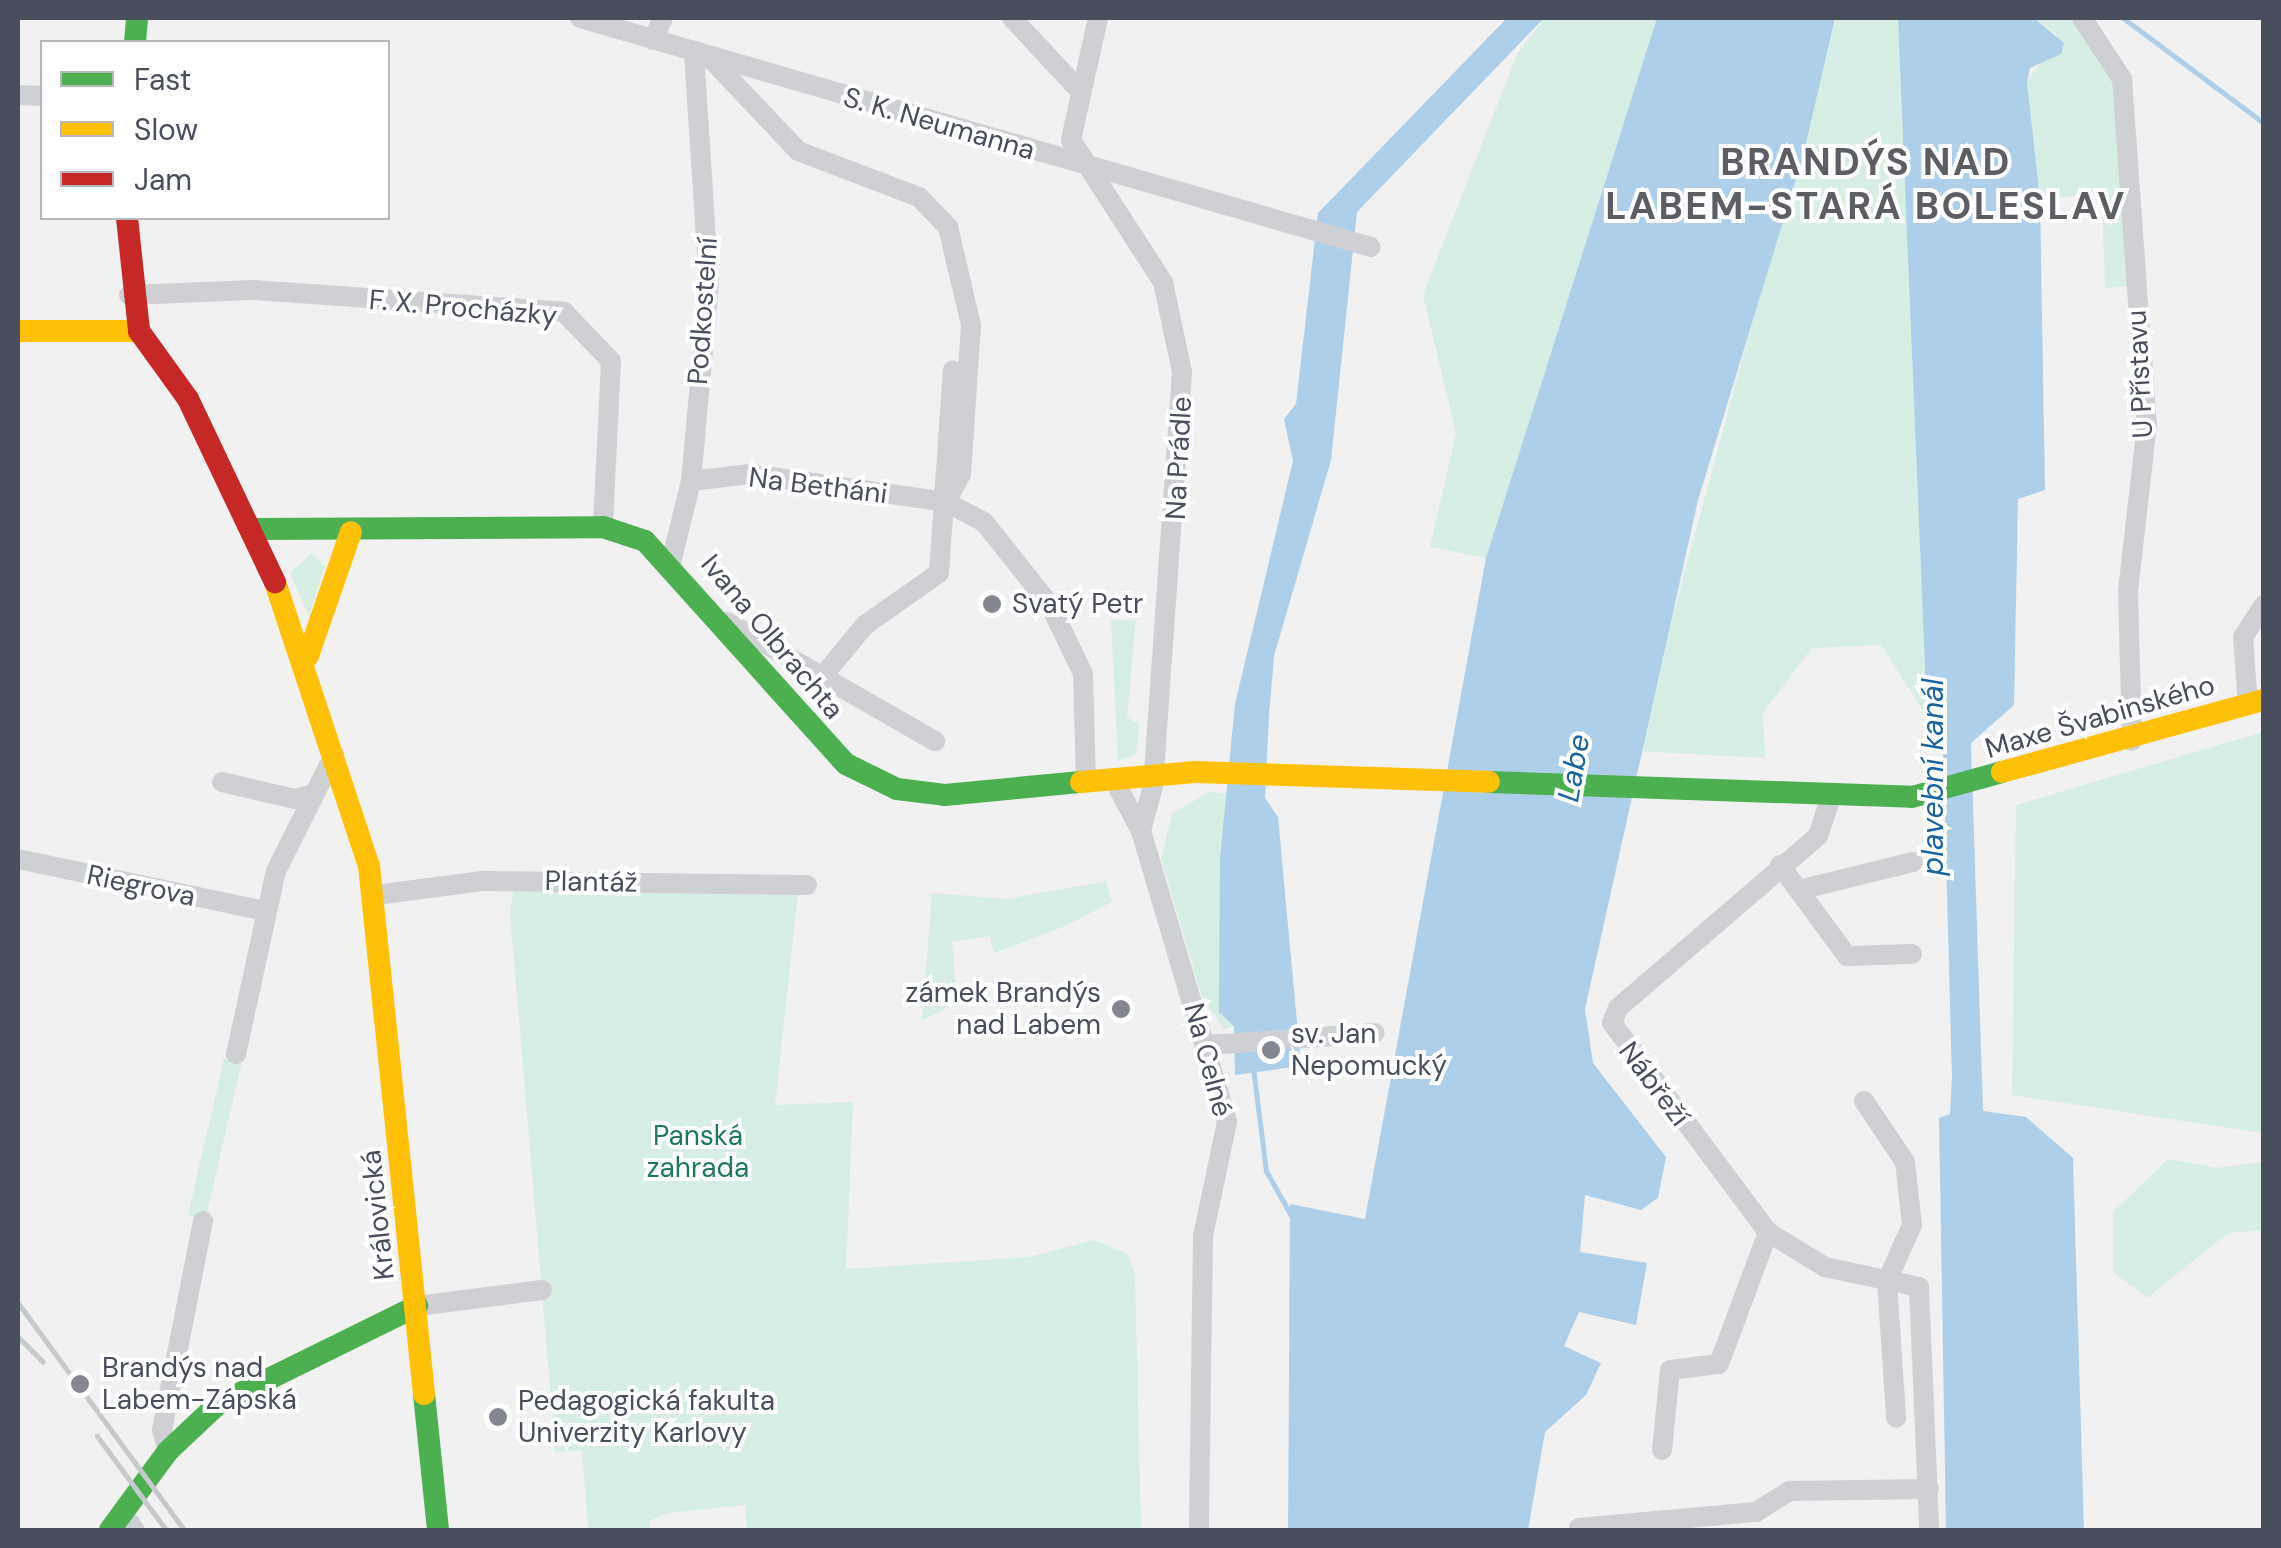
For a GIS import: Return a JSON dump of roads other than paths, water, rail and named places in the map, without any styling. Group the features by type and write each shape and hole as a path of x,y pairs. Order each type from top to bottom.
{"main road":[{"path":"127,220 129,296 138,331 188,399 251,529"},
{"path":"18,331 138,331"},
{"name":"Ivana Olbrachta","path":"251,529 351,532 603,528 645,541 670,563 790,712 870,780 945,794 1086,782 1151,772 1714,793"},
{"name":"Královická","path":"251,529 308,656 376,895 438,1530"},
{"path":"308,656 351,532"},
{"name":"Maxe Švabinského","path":"1714,793 1925,796 1998,779 2256,703"},
{"path":"122,1525 168,1452 218,1404 417,1306"}],"street":[{"name":"S. K. Neumanna","path":"580,18 703,58 1372,247"},
{"path":"653,40 663,18"},
{"path":"1012,18 1080,90"},
{"name":"Na Prádle","path":"1098,18 1071,140 1163,282 1178,330 1184,439 1151,772 1141,832"},
{"name":"U Přístavu","path":"2082,18 2122,78 2147,424 2128,590 2132,741"},
{"path":"703,58 798,151 918,198 948,227 970,326 962,474 946,502"},
{"name":"Podkostelní","path":"670,563 691,482 710,226 703,58"},
{"name":"F. X. Procházky","path":"129,296 253,290 564,312 611,362 603,528"},
{"path":"822,676 865,625 939,573 954,370"},
{"name":"Na Betháni","path":"691,482 750,474 946,502"},
{"path":"946,502 984,522 1050,605 1083,674 1086,782"},
{"path":"2256,703 2242,661 2243,638 2264,604"},
{"path":"712,614 935,741"},
{"path":"2242,661 2264,654"},
{"path":"236,1054 265,911 334,755"},
{"name":"Na Celné","path":"1113,778 1141,832 1208,1045 1227,1122 1203,1236 1204,1413 1199,1530"},
{"path":"222,782 295,799 314,794"},
{"name":"Nábřeží","path":"1831,797 1824,828 1612,1023 1768,1232 1825,1267 1919,1286 1930,1530"},
{"name":"Riegrova","path":"18,859 265,911"},
{"path":"1803,890 1913,862"},
{"path":"1780,865 1803,890 1846,956 1912,954"},
{"name":"Plantáž","path":"376,895 482,881 807,885"},
{"path":"1208,1045 1375,1032"},
{"path":"1864,1101 1905,1162 1912,1225 1887,1282 1896,1418"},
{"path":"168,1452 162,1430 203,1221"},
{"path":"1662,1450 1670,1370 1719,1364 1768,1232"},
{"path":"417,1306 542,1290"},
{"path":"1579,1528 1756,1512 1790,1491 1929,1489"}],"water":[{"path":"1507,18 1544,18 1357,212 1331,460 1274,656 1269,716 1265,798 1278,817 1301,1066 1235,1075 1234,1026 1219,1012 1220,858 1235,704 1293,461 1284,419 1296,404 1318,213"},
{"name":"Labe","path":"1657,18 1835,18 1803,156 1698,500 1585,1009 1593,1063 1666,1157 1658,1198 1641,1210 1585,1195 1580,1252 1647,1263 1636,1325 1579,1312 1564,1346 1601,1363 1586,1395 1545,1432 1528,1530 1288,1530 1290,1204 1365,1219 1486,558"},
{"path":"1898,18 2034,18 2064,43 2061,54 2030,68 2027,82 2040,199 2045,490 2018,499 2014,705 1971,743 1983,1111 2026,1117 2073,1158 2084,1530 1946,1530 1939,1118 1950,1114 1952,1078 1943,745 1927,716"}],"waterway":[{"path":"2123,18 2264,123"},
{"path":"1253,1068 1266,1171 1293,1219"}],"railway":[{"path":"18,1303 184,1530"},
{"path":"18,1337 43,1362"},
{"path":"97,1436 166,1530"}],"place":[{"name":"Svatý Petr","path":"992,604"},
{"name":"zámek Brandýs nad Labem","path":"1121,1009"},
{"name":"sv. Jan Nepomucký","path":"1271,1050"},
{"name":"Brandýs nad Labem-Zápská","path":"80,1384"},
{"name":"Pedagogická fakulta Univerzity Karlovy","path":"498,1417"}],"district":[{"name":"BRANDÝS NAD LABEM-STARÁ BOLESLAV","path":"1866,185"}],"water label":[{"name":"plavební kanál","path":"1933,777"}],"park label":[{"name":"Panská zahrada","path":"698,1152"}]}
